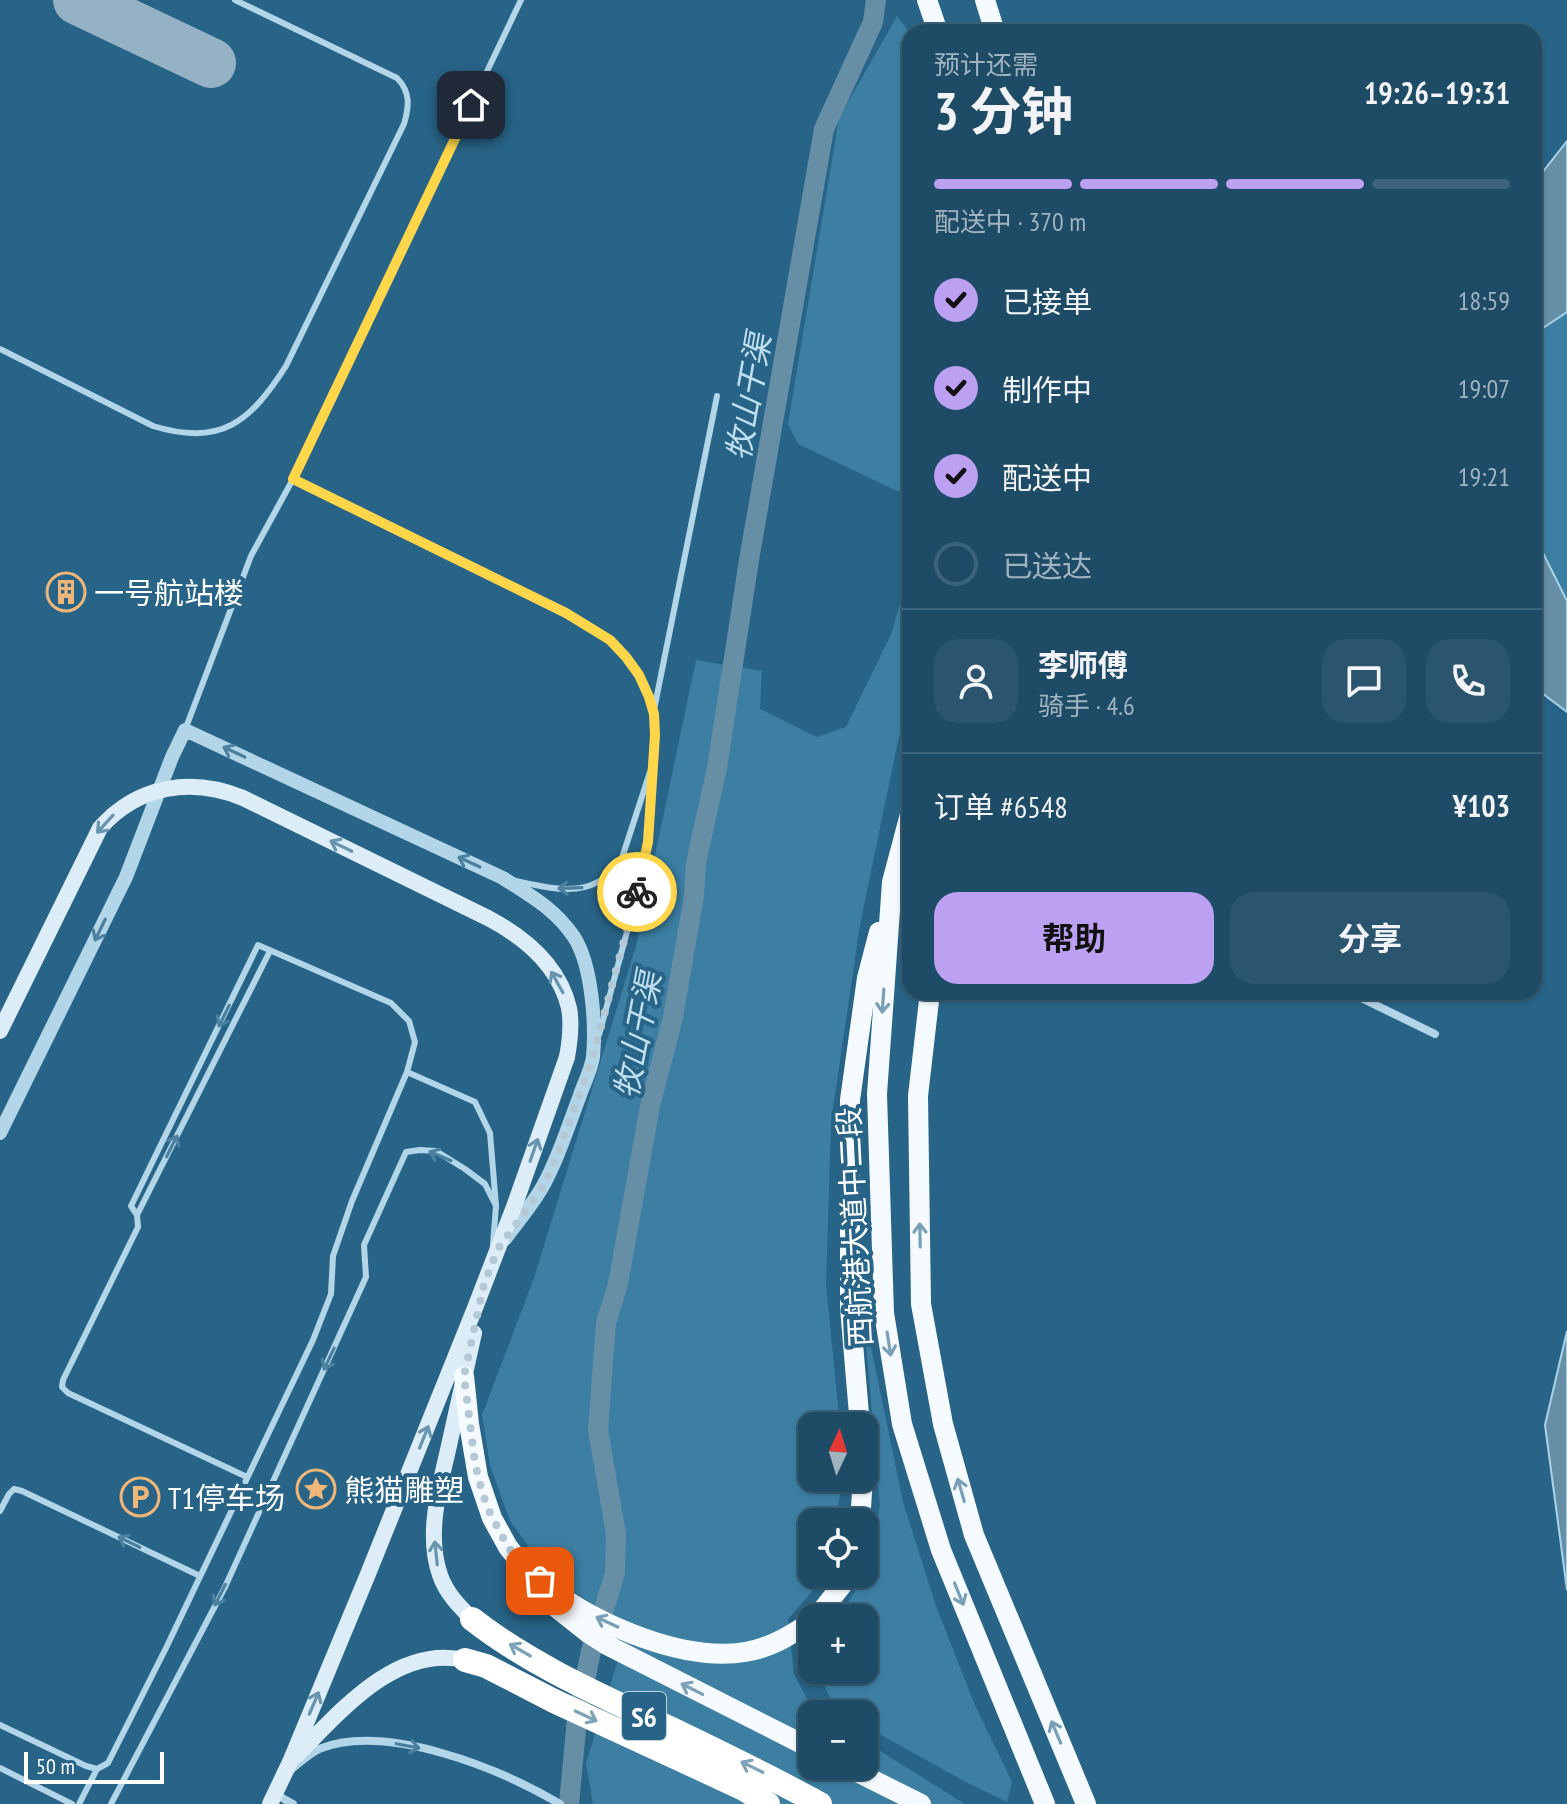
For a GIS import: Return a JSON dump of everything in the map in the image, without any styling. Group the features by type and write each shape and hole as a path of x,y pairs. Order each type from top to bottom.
{"highway":[{"name":"S6","path":"472,1619 493,1635 590,1690 755,1769 820,1804"},
{"name":"S6","path":"465,1660 486,1666 744,1789 768,1804"}],"main road":[{"path":"927,0 935,24"},
{"path":"985,0 992,24"},
{"path":"0,1031 100,828 116,812 139,798 168,788 196,786 223,790 243,798 488,918 517,935 539,954 565,996 570,1015 567,1057 495,1256 380,1545 287,1768 270,1801"},
{"name":"西航港大道中二段","path":"902,844 892,882 877,1094 884,1313 902,1424 941,1550 1045,1804"},
{"path":"859,1412 850,1308 850,1100 867,978 892,882"},
{"path":"929,1000 918,1096 921,1304 943,1424 974,1535 1086,1804"},
{"path":"472,1619 446,1589 437,1565 435,1519 484,1284"},
{"path":"464,1376 474,1456 483,1495 503,1537 554,1606 588,1633 641,1663 798,1742"},
{"path":"527,1571 592,1615 682,1649 709,1653 745,1652 765,1647 798,1631"},
{"path":"826,1604 840,1588"},
{"path":"287,1768 352,1701 384,1676 424,1659 465,1660"},
{"path":"873,1780 921,1804"}],"street":[{"path":"0,1133 126,877 185,730 503,878 547,905 576,940 591,1000 592,1060 544,1185 495,1256"},
{"path":"1365,1000 1435,1034"},
{"path":"287,1768 316,1750 336,1744 382,1742 461,1759 497,1771 560,1804"},
{"path":"270,1801 293,1804"}],"lane":[{"path":"0,349 153,426 177,433 216,432 250,412 268,394 286,366 404,124 409,101 405,87 397,78 235,0"},
{"path":"185,730 251,556 293,479 521,0"},
{"path":"654,714 717,396"},
{"path":"293,479 566,613 610,640 639,675 654,714 648,842 592,1060"},
{"path":"503,878 542,887 574,889 590,886 609,875 622,858 652,765"},
{"path":"79,1804 97,1769 108,1763 200,1576 313,1340 331,1294 333,1256 352,1201 407,1072 415,1042 409,1021 391,1003 258,945 131,1206 137,1215 138,1227 62,1387 68,1393 247,1477"},
{"path":"137,1215 270,951"},
{"path":"407,1072 475,1102 490,1133 496,1206 495,1256"},
{"path":"111,1804 225,1587 366,1277 364,1245 406,1152 436,1151 446,1157 485,1184 496,1206"},
{"path":"0,1511 14,1489 22,1491 200,1576"},
{"path":"0,1725 97,1769"},
{"path":"0,1768 72,1804"}],"shaded area":[{"path":"897,16 903,24 902,493 798,444 788,424 839,118"},
{"path":"1567,141 1567,312 1542,329 1542,173"},
{"path":"1567,312 1567,601 1542,551 1542,329"},
{"path":"1542,551 1567,601 1567,712 1542,693"},
{"path":"902,596 902,726 860,925 831,1122 826,1285 839,1412 798,1412 798,1492 840,1492 838,1508 798,1508 798,1588 815,1588 788,1619 794,1674 808,1700 798,1700 798,1780 878,1780 878,1750 965,1804 593,1804 586,1763 629,1625 563,1586 510,1521 490,1465 482,1415 534,1278 636,946 696,660 762,671 760,709 817,737 846,727 892,632"},
{"path":"863,1308 903,1502 936,1606 974,1703 1012,1782 1007,1802 878,1733 878,1700 832,1700 824,1684 878,1684 878,1604 847,1604 857,1588 878,1588 878,1412 872,1412"},
{"path":"1567,1331 1567,1590 1545,1425"}],"waterway":[{"name":"牧山干渠","path":"569,1804 577,1719 591,1651 615,1573 616,1534 598,1430 606,1323 618,1284 650,1106 673,1017 694,896 696,863 717,768 749,560 824,129 873,22 876,0"}],"taxiway":[{"path":"78,0 211,63"}],"way so far":[{"path":"540,1581 527,1571 508,1547 487,1507 474,1456 464,1376 484,1284 498,1249 544,1185 592,1060 637,892"}],"place":[{"name":"一号航站楼","path":"66,592"},
{"name":"熊猫雕塑","path":"316,1489"},
{"name":"T1停车场","path":"140,1497"}],"route":[{"path":"471,105 293,479 566,613 610,640 626,657 649,697 655,735 648,842 637,892"}]}
